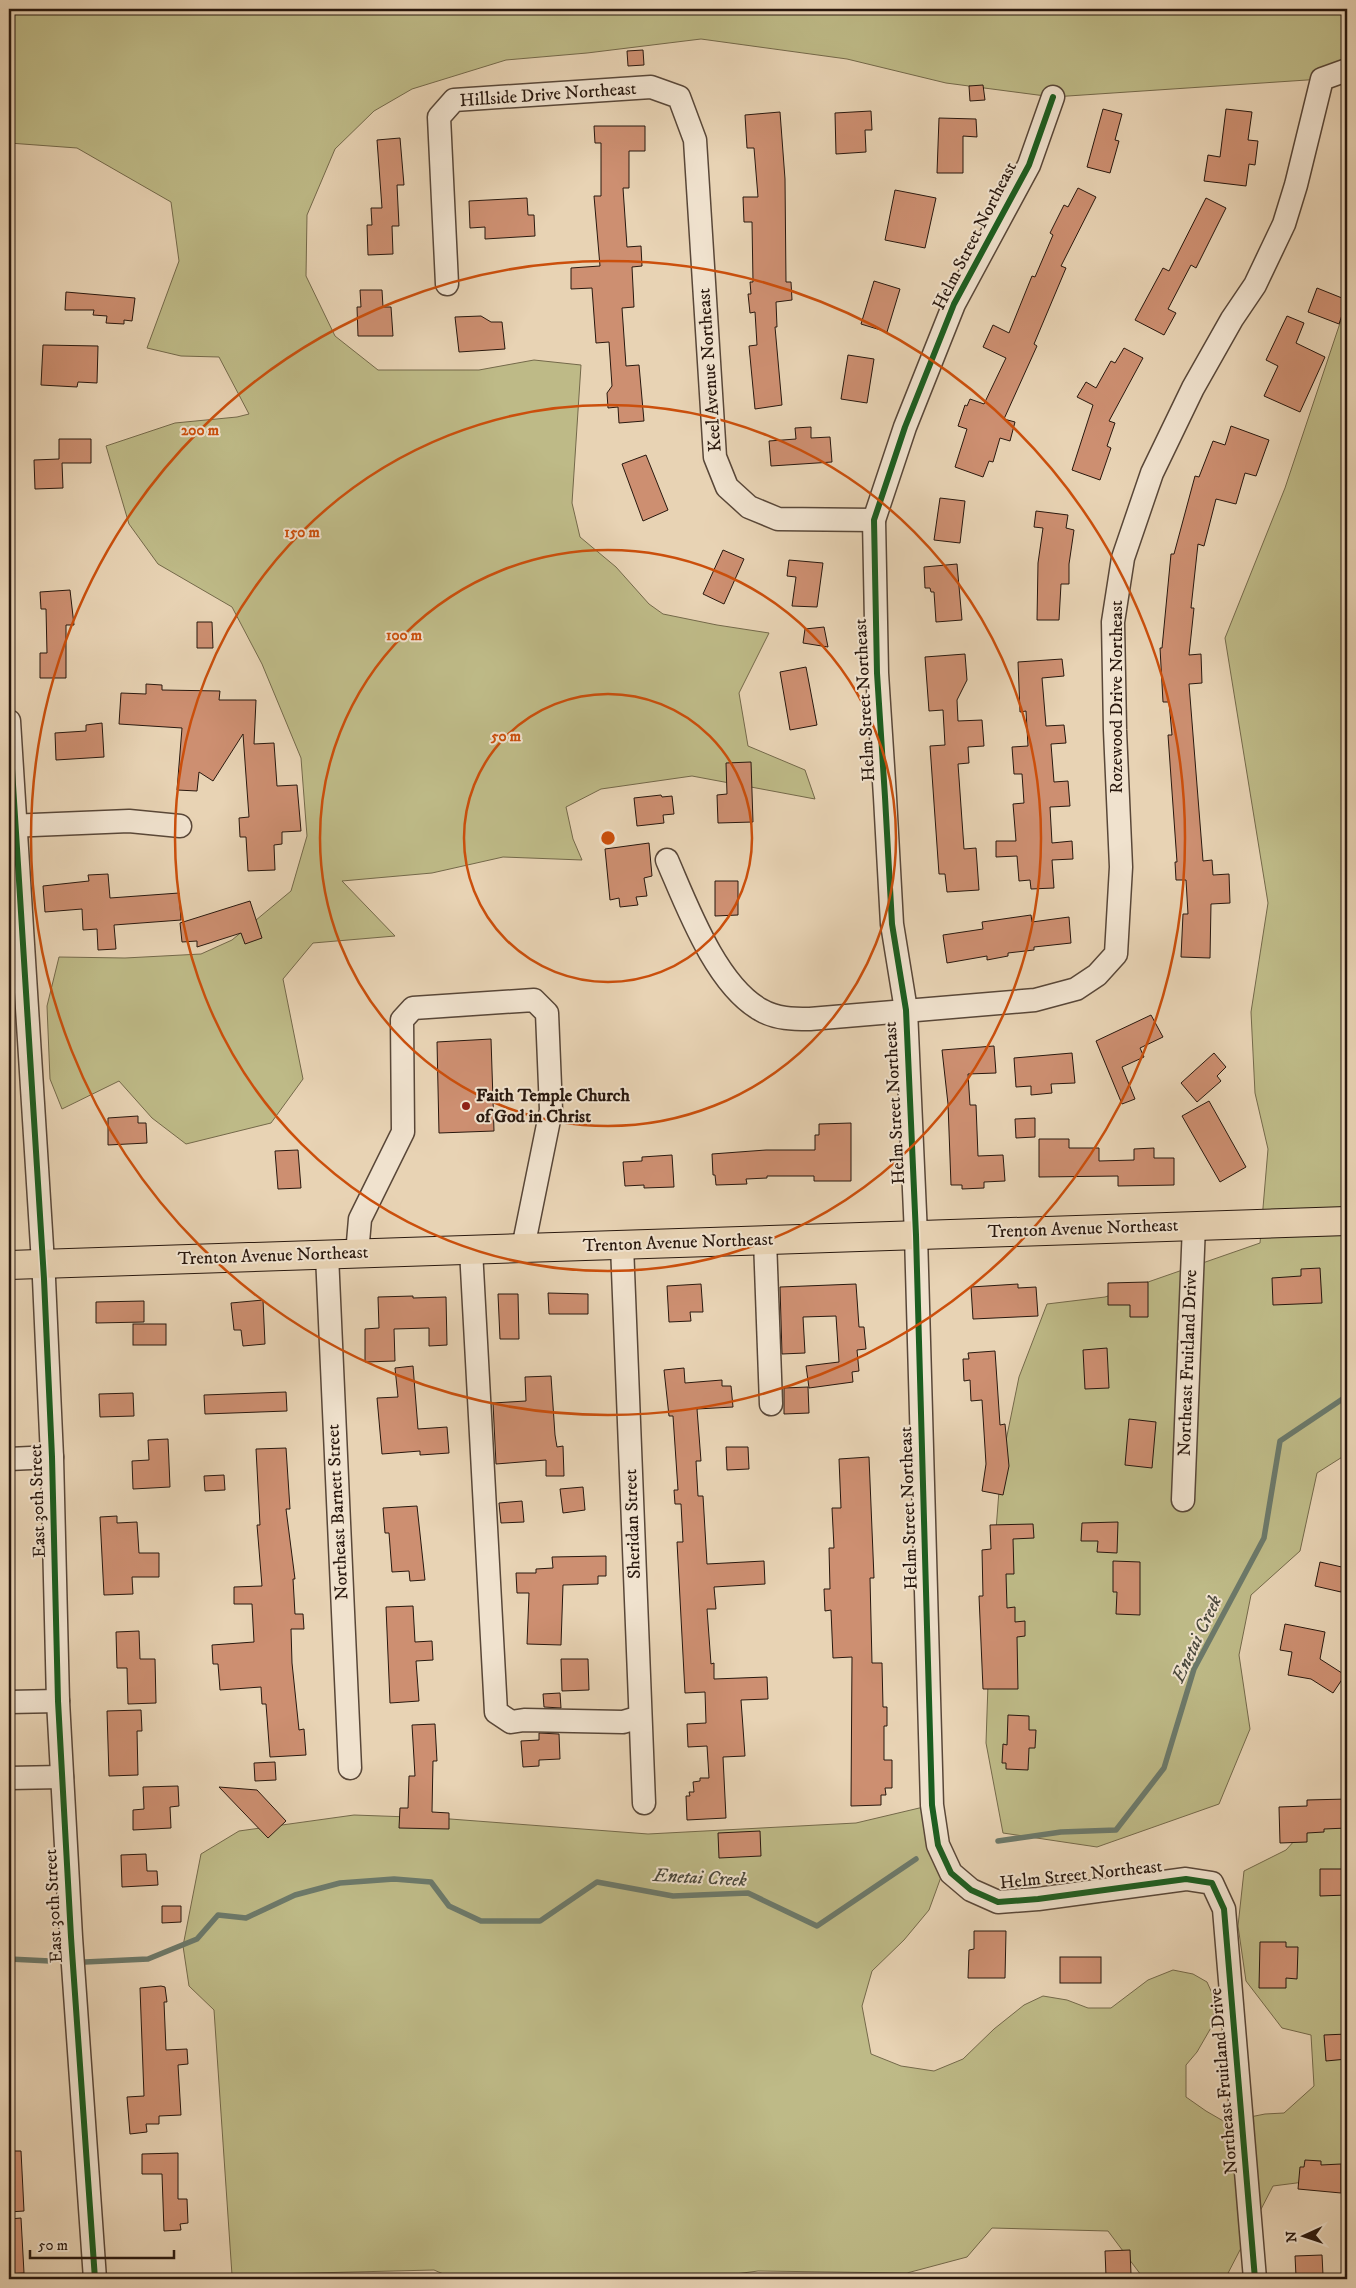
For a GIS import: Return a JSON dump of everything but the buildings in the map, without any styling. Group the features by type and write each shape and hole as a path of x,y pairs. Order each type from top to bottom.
{"main road":[{"name":"Trenton Avenue Northeast","path":"9,1265 1347,1221"}],"street":[{"name":"Rozewood Drive Northeast","path":"667,860 700,930 726,978 737,991 761,1010 778,1016 800,1019 1035,1000 1076,989 1097,974 1116,954 1121,867 1115,730 1113,622 1117,583 1123,558 1152,473 1193,388 1232,318 1256,285 1284,224 1296,185 1322,79 1347,70"},
{"name":"Hillside Drive Northeast","path":"447,284 439,118 454,100 650,87 679,97"},
{"name":"Keel Avenue Northeast","path":"679,97 695,140 715,457 727,487 749,507 778,519 874,520"},
{"name":"Helm Street Northeast","path":"1053,97 1029,165 954,304 905,427 874,520 877,673 892,924 906,1010 916,1235 932,1805 938,1845 951,1873 971,1890 998,1902 1038,1899 1186,1879 1212,1883"},
{"name":"East 30th Street","path":"9,721 12,826 42,1264 52,1457 58,1701 62,1777 71,1938 95,2279"},
{"path":"12,826 130,821 180,826"},
{"path":"357,1254 360,1219 403,1132 402,1020 413,1008 534,1000 547,1013 551,1110 523,1248"},
{"name":"Northeast Fruitland Drive","path":"1183,1500 1194,1225"},
{"path":"765,1240 771,1404"},
{"name":"Sheridan Street","path":"622,1245 644,1803"},
{"path":"471,1250 496,1712 511,1722 524,1720 623,1722 640,1717"},
{"name":"Northeast Barnett Street","path":"327,1255 350,1768"},
{"path":"9,1459 52,1457"},
{"path":"9,1702 58,1701"},
{"path":"9,1778 62,1777"},
{"name":"Northeast Fruitland Drive","path":"1212,1883 1224,1909 1255,2279"}],"shaded area":[{"path":"9,9 1347,9 1347,70 1322,79 1053,97 946,83 847,59 701,39 587,53 506,60 412,89 374,111 335,149 307,215 306,276 335,336 378,370 479,370 534,360 581,365 572,503 580,537 616,567 649,604 663,614 769,633 739,693 748,746 805,770 815,799 692,776 601,789 566,807 573,839 582,860 503,857 432,873 342,881 395,936 313,943 283,979 303,1079 271,1123 186,1144 152,1118 119,1081 62,1109 50,1079 47,1006 59,957 125,958 201,954 232,940 291,891 307,836 301,758 262,664 232,607 158,564 129,524 106,446 175,423 237,417 249,414 219,357 181,356 147,348 179,261 171,202 77,148 9,143"},
{"path":"1347,302 1347,1454 1317,1473 1300,1551 1251,1595 1239,1655 1250,1729 1219,1804 1097,1847 1003,1833 986,1743 991,1595 1001,1465 1019,1377 1047,1304 1105,1297 1260,1243 1268,1149 1255,1093 1251,1012 1268,903 1225,638 1285,488"},
{"path":"932,1805 941,1877 929,1910 904,1940 872,1971 862,2006 871,2054 901,2066 934,2071 963,2059 994,2029 1024,2005 1043,1996 1067,2000 1088,2008 1111,2008 1148,1980 1173,1970 1193,1974 1207,1982 1216,2002 1212,2026 1197,2052 1186,2065 1186,2097 1225,2122 1265,2114 1284,2113 1314,2086 1311,2035 1282,2028 1246,1981 1238,1926 1244,1871 1286,1850 1324,1808 1347,1811 1347,2179 1343,2177 1273,2186 1225,2279 1144,2279 1108,2231 992,2228 967,2257 907,2273 758,2271 697,2279 455,2279 434,2270 232,2275 214,2010 189,1986 183,1946 201,1854 239,1831 354,1815 437,1818 648,1834 856,1823"}],"waterway":[{"name":"Enetai Creek","path":"998,1841 1061,1832 1116,1830 1164,1768 1194,1669 1264,1538 1280,1441 1347,1396"},
{"name":"Enetai Creek","path":"85,1962 148,1959 197,1939 218,1915 246,1918 295,1895 340,1883 394,1879 431,1882 449,1906 481,1921 540,1921 597,1882 673,1896 748,1893 817,1926 916,1859"},
{"name":"Enetai Creek","path":"9,1959 50,1961"}],"cycle path":[{"path":"1053,97 1029,165 954,304 905,427 874,520 877,673 892,924 906,1010 916,1235 932,1805 938,1845 951,1873 971,1890 998,1902 1038,1899 1186,1879 1212,1883 1224,1909 1255,2279"},
{"path":"9,721 44,1279 52,1457 58,1701 71,1937 95,2279"}],"place":[{"name":"Faith Temple Church of God in Christ","path":"466,1106"}]}
